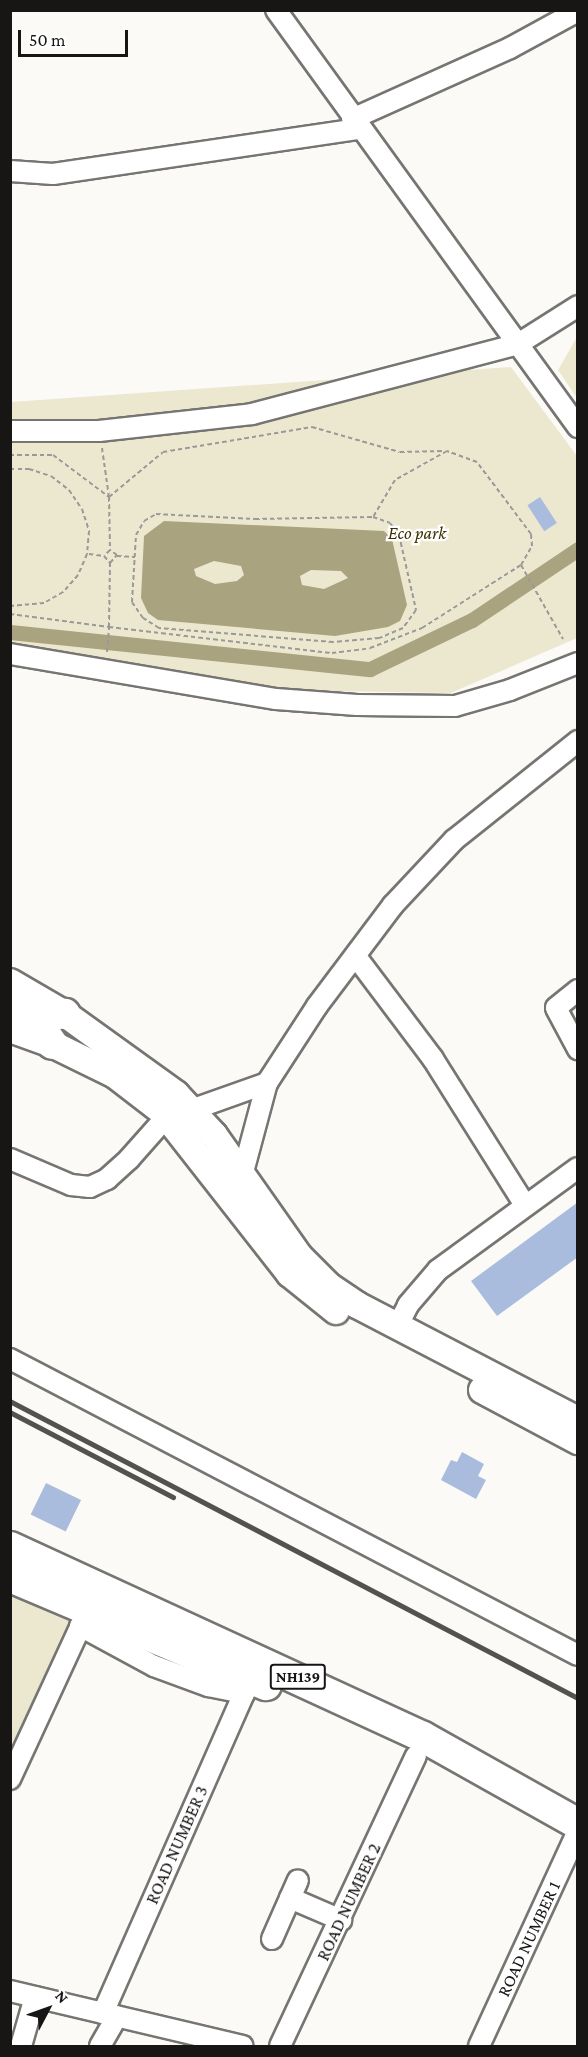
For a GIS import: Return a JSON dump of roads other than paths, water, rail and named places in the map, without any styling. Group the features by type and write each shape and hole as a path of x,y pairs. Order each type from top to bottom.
{"highway":[{"path":"16,1008 65,1014"},
{"path":"16,1008 52,1044"},
{"name":"NH139","path":"10,1547 423,1737 576,1836"},
{"name":"NH139","path":"10,1577 84,1617 416,1756 576,1836"}],"main road":[{"path":"16,1008 65,1014 176,1094 179,1113 290,1274 320,1300 349,1320 578,1441"},
{"path":"52,1044 115,1075 179,1113 242,1176 299,1256 329,1286 397,1327 578,1420"}],"street":[{"path":"276,10 355,124 578,427"},
{"path":"10,171 53,174 355,124 510,48 578,11"},
{"path":"10,431 99,430 252,414 518,344 578,306"},
{"path":"10,654 276,699 357,705 454,706 510,690 578,663"},
{"path":"242,1176 267,1083 317,1006 357,958 393,905 431,862 578,741"},
{"path":"357,958 420,1040 525,1205"},
{"path":"578,990 556,1008 578,1048"},
{"path":"10,1160 71,1185 90,1187 107,1179 179,1113 267,1083"},
{"path":"397,1327 408,1305 438,1270 578,1168"},
{"path":"10,1359 578,1655"},
{"path":"10,1779 84,1617"},
{"name":"ROAD NUMBER 3","path":"100,2046 110,2015 247,1685"},
{"name":"ROAD NUMBER 2","path":"280,2046 416,1756"},
{"name":"ROAD NUMBER 1","path":"479,2046 576,1836"},
{"path":"272,1939 294,1889 341,1920"},
{"path":"10,1991 230,2045"},
{"path":"21,2046 35,1997"}],"waterway":[{"path":"10,632 370,669 472,620 578,549"}],"railway":[{"path":"10,1401 578,1698"},
{"path":"10,1412 173,1497"}],"park label":[{"name":"Eco park","path":"417,533"}]}
